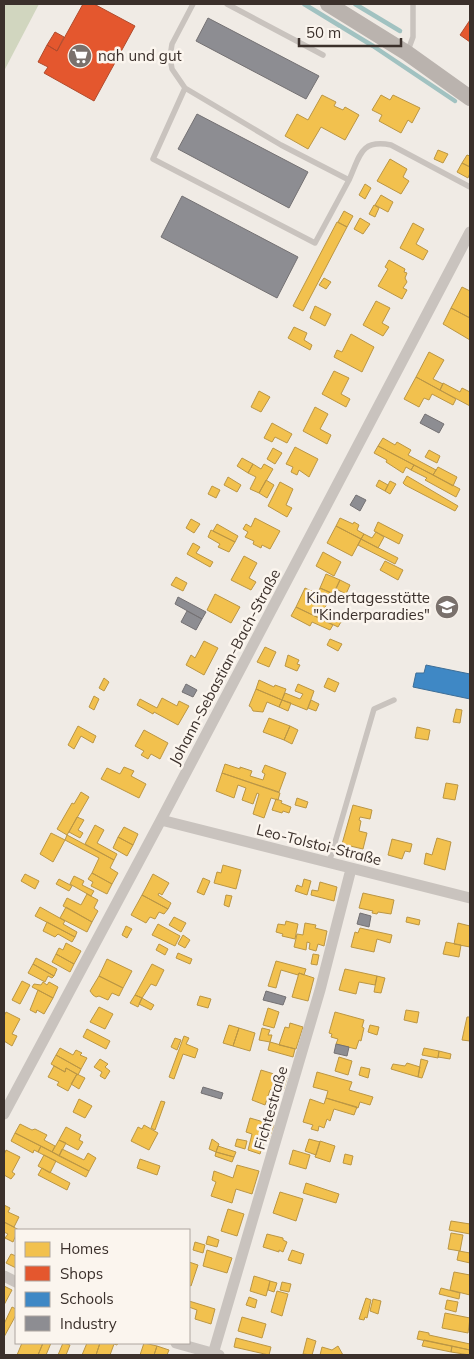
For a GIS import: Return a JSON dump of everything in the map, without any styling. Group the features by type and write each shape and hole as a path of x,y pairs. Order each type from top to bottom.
{"main road":[{"path":"330,4 470,98"}],"street":[{"name":"Johann-Sebastian-Bach-Straße","path":"4,1114 470,232"},
{"name":"Leo-Tolstoi-Straße","path":"161,820 470,898"},
{"name":"Fichtestraße","path":"216,1354 318,1000 351,869"},
{"path":"180,1344 216,1354"}],"lane":[{"path":"193,4 172,44 170,57 172,69 185,88 281,144 348,180"},
{"path":"227,4 324,55"},
{"path":"407,54 414,37 413,4"},
{"path":"185,88 153,159 315,243 364,150 373,143 391,145 470,187"},
{"path":"329,863 374,709 394,700"}],"green space":[{"path":"4,4 39,4 4,71"}],"building: Homes":[{"path":"322,95 336,102 334,106 343,110 345,107 359,115 345,140 321,127 308,149 285,136 297,114 308,120"},
{"path":"381,95 390,100 393,95 420,108 412,123 408,120 401,133 379,121 382,115 372,110"},
{"path":"438,150 448,154 443,163 434,159"},
{"path":"467,155 470,156 470,167 462,163"},
{"path":"390,159 407,169 403,177 409,181 401,194 377,181"},
{"path":"462,163 470,167 468,178 457,172"},
{"path":"365,184 371,188 365,199 359,195"},
{"path":"381,195 393,202 388,212 375,205"},
{"path":"374,205 379,208 375,217 369,214"},
{"path":"344,211 353,216 347,227 338,222"},
{"path":"360,218 370,224 363,234 354,229"},
{"path":"337,222 347,227 303,311 293,306"},
{"path":"413,223 424,229 416,244 428,251 423,260 400,248"},
{"path":"389,260 405,269 404,272 407,273 405,278 407,282 403,288 407,290 402,299 378,286 388,269 385,267"},
{"path":"324,278 331,282 326,289 319,285"},
{"path":"462,287 470,291 470,318 451,308"},
{"path":"376,301 390,308 382,323 389,327 383,336 363,325"},
{"path":"315,306 331,314 325,326 310,318"},
{"path":"451,308 470,318 470,340 443,324"},
{"path":"294,327 307,333 304,340 312,345 310,350 288,338"},
{"path":"351,334 374,347 362,372 334,357 337,350 342,352"},
{"path":"429,352 444,360 433,379 443,384 440,390 416,377"},
{"path":"334,371 349,378 341,394 350,399 346,407 322,394"},
{"path":"416,377 456,399 453,405 432,394 429,400 424,398 419,407 404,399"},
{"path":"443,383 460,392 462,388 470,392 470,406 440,390"},
{"path":"259,391 270,397 261,412 251,407"},
{"path":"315,407 328,414 320,429 331,435 327,444 303,431"},
{"path":"272,423 292,434 287,443 275,437 272,442 264,438"},
{"path":"383,438 395,445 397,442 411,450 408,455 436,470 433,475 378,446"},
{"path":"378,446 414,465 411,470 406,467 403,473 386,462 387,460 374,453"},
{"path":"295,447 318,459 309,477 299,470 297,475 291,472 293,467 286,464"},
{"path":"273,448 282,453 275,464 267,459"},
{"path":"429,450 440,456 437,463 425,457"},
{"path":"242,458 253,464 248,473 237,466"},
{"path":"253,464 261,469 264,464 273,469 259,493 250,489 256,477 248,473"},
{"path":"414,465 460,489 456,497 411,470"},
{"path":"438,467 457,477 453,486 433,475"},
{"path":"407,476 458,506 455,511 405,485 403,483"},
{"path":"228,477 241,485 237,492 224,485"},
{"path":"266,480 274,485 267,498 259,493"},
{"path":"379,480 388,485 385,491 376,486"},
{"path":"390,481 396,484 390,494 385,491"},
{"path":"280,482 293,489 286,505 292,508 287,517 268,506"},
{"path":"212,486 220,490 216,498 208,494"},
{"path":"255,518 280,531 270,549 262,545 261,548 253,544 254,541 245,537 248,532 243,529 246,524 251,527"},
{"path":"340,518 359,525 357,530 364,534 361,539 336,526"},
{"path":"191,519 200,524 194,533 186,528"},
{"path":"378,522 403,535 399,544 374,531"},
{"path":"217,524 238,536 235,542 213,531"},
{"path":"336,526 361,539 352,556 327,543"},
{"path":"211,530 235,542 229,552 218,547 220,544 208,537"},
{"path":"376,532 384,537 378,548 361,539 364,534 372,538"},
{"path":"361,539 398,558 395,564 358,545"},
{"path":"193,543 200,547 196,553 213,562 210,567 187,554"},
{"path":"323,552 341,562 334,576 316,566"},
{"path":"244,556 257,563 249,578 256,582 251,590 231,580"},
{"path":"385,561 403,570 398,580 380,570"},
{"path":"326,574 340,580 333,594 320,588"},
{"path":"176,577 187,583 183,591 171,585"},
{"path":"340,580 350,585 346,594 336,589"},
{"path":"305,588 329,599 323,612 341,622 338,627 296,607"},
{"path":"320,588 332,593 329,599 317,594"},
{"path":"215,594 240,607 231,623 207,610"},
{"path":"296,607 333,625 330,630 312,622 310,626 291,616"},
{"path":"330,639 342,644 338,651 327,645"},
{"path":"204,641 218,648 204,675 186,665 191,655 195,658"},
{"path":"265,647 276,652 269,667 257,662"},
{"path":"288,655 299,660 297,664 300,665 297,671 285,666"},
{"path":"104,678 109,682 104,691 99,688"},
{"path":"328,678 339,683 335,692 324,687"},
{"path":"259,680 274,687 275,685 286,689 282,700 256,689"},
{"path":"298,684 314,691 307,710 282,700 285,693 300,699 303,694 295,691"},
{"path":"256,689 282,700 279,707 267,702 263,712 253,711 249,706"},
{"path":"94,696 99,699 94,710 89,707"},
{"path":"162,698 177,706 179,701 189,706 178,725 137,705 140,699 157,708"},
{"path":"282,700 291,703 288,711 279,707"},
{"path":"311,700 319,704 316,711 308,708"},
{"path":"456,709 462,710 460,723 453,722"},
{"path":"269,718 290,726 284,740 263,732"},
{"path":"78,726 96,736 93,743 81,736 74,749 68,745"},
{"path":"290,726 298,730 292,744 284,740"},
{"path":"417,727 430,730 428,740 415,738"},
{"path":"144,730 168,743 160,759 151,754 148,759 141,755 144,751 135,746"},
{"path":"225,764 252,771 250,776 263,780 265,774 262,772 265,765 286,773 279,792 222,773"},
{"path":"124,767 134,771 131,776 146,784 139,798 101,779 107,768 120,774"},
{"path":"222,773 280,793 278,800 271,798 264,818 253,814 259,794 257,793 253,804 242,800 246,788 238,785 234,798 216,791"},
{"path":"446,783 458,785 455,800 443,798"},
{"path":"81,792 89,797 67,835 57,829 72,803 74,804"},
{"path":"297,798 308,802 306,808 295,805"},
{"path":"276,799 291,807 289,813 272,810"},
{"path":"353,805 372,810 370,819 360,817 359,820 361,821 359,831 367,833 363,849 342,844"},
{"path":"77,817 84,820 78,830 83,833 80,838 69,832"},
{"path":"95,825 104,830 97,843 117,854 114,860 85,844"},
{"path":"124,827 138,834 133,845 118,837"},
{"path":"51,833 65,840 53,862 40,854"},
{"path":"67,835 114,860 110,868 118,873 112,884 92,873 99,858 65,840"},
{"path":"118,837 133,845 127,856 113,848"},
{"path":"437,838 451,842 445,870 424,864 426,853 432,855"},
{"path":"392,839 412,844 410,852 405,851 402,859 388,855"},
{"path":"223,865 241,870 236,889 214,883 217,872 221,873"},
{"path":"92,873 112,884 107,894 91,886 93,882 88,879"},
{"path":"25,874 39,881 35,889 21,881"},
{"path":"153,874 169,883 162,895 159,893 158,895 171,903 168,909 142,895"},
{"path":"74,876 84,881 82,885 94,891 91,896 70,884"},
{"path":"203,878 210,881 204,895 197,892"},
{"path":"59,879 72,886 69,891 56,884"},
{"path":"304,879 311,881 307,895 295,891 297,885 302,887"},
{"path":"320,882 337,887 334,901 311,895 312,890 318,891"},
{"path":"363,893 394,900 391,914 378,912 377,914 372,913 373,911 359,908"},
{"path":"87,894 98,900 94,908 98,911 92,922 63,906 67,898 81,905"},
{"path":"142,895 168,909 164,914 159,912 155,919 150,917 146,923 131,915"},
{"path":"226,895 232,896 229,907 224,905"},
{"path":"40,907 65,921 63,924 77,932 75,937 35,916"},
{"path":"66,907 92,922 87,932 60,918"},
{"path":"174,917 186,923 181,932 169,925"},
{"path":"407,917 420,920 419,925 406,922"},
{"path":"286,921 298,924 295,939 282,936 283,934 276,932 278,924 285,925"},
{"path":"47,922 75,937 72,942 58,934 55,937 43,931"},
{"path":"305,923 316,925 315,928 327,931 324,946 318,944 316,951 309,949 310,943 307,942 306,950 294,947 297,934 303,935"},
{"path":"458,923 470,926 470,947 454,944"},
{"path":"158,924 180,936 175,946 152,935"},
{"path":"126,926 132,929 127,938 122,935"},
{"path":"360,928 392,935 390,943 377,939 374,952 351,947 355,932 358,933"},
{"path":"183,935 190,940 185,948 178,944"},
{"path":"446,942 461,945 459,957 443,954"},
{"path":"66,943 81,951 74,964 56,954 59,948 63,950"},
{"path":"159,944 168,949 165,955 156,950"},
{"path":"178,953 192,959 190,964 176,958"},
{"path":"56,954 74,964 70,972 52,962"},
{"path":"313,954 319,955 317,965 311,964"},
{"path":"36,958 57,969 54,976 33,964"},
{"path":"107,959 132,971 123,988 99,976"},
{"path":"276,961 306,969 304,975 281,970 276,988 268,986"},
{"path":"33,964 54,976 52,978 48,976 45,982 28,973"},
{"path":"152,964 164,970 156,986 151,984 142,998 135,995"},
{"path":"345,969 377,976 375,985 359,982 356,994 339,990"},
{"path":"299,973 314,978 308,1001 292,997"},
{"path":"99,976 123,988 119,996 112,993 108,1000 93,995 90,991"},
{"path":"377,976 385,978 381,993 374,992"},
{"path":"22,981 30,985 20,1004 12,1000"},
{"path":"43,982 47,985 49,982 58,987 53,998 32,987 34,984 41,985"},
{"path":"38,990 53,998 44,1014 37,1010 36,1013 30,1010"},
{"path":"135,995 142,998 138,1007 130,1003"},
{"path":"200,996 211,999 208,1008 197,1005"},
{"path":"142,998 154,1005 151,1010 139,1004"},
{"path":"99,1007 113,1014 105,1029 90,1022"},
{"path":"268,1008 279,1012 274,1028 263,1025"},
{"path":"406,1010 419,1012 417,1023 404,1020"},
{"path":"6,1012 20,1019 12,1034 17,1036 12,1046 4,1041 4,1016"},
{"path":"335,1012 364,1020 361,1041 359,1040 356,1049 336,1044 338,1039 331,1037 332,1034 329,1033"},
{"path":"467,1017 470,1017 470,1041 462,1040"},
{"path":"290,1023 303,1027 296,1049 279,1045 285,1027 289,1028"},
{"path":"229,1025 239,1028 233,1046 223,1043"},
{"path":"370,1025 379,1027 377,1035 368,1032"},
{"path":"239,1028 255,1033 250,1051 233,1046"},
{"path":"262,1028 270,1030 268,1035 272,1035 270,1042 259,1040"},
{"path":"87,1029 110,1041 106,1049 83,1037"},
{"path":"184,1036 189,1038 186,1044 198,1049 195,1058 183,1054 174,1079 169,1077"},
{"path":"175,1038 181,1040 177,1050 171,1047"},
{"path":"270,1042 295,1049 293,1057 268,1050"},
{"path":"60,1048 73,1055 76,1050 82,1053 80,1055 87,1058 81,1069 56,1055"},
{"path":"424,1048 439,1051 438,1058 422,1055"},
{"path":"439,1051 451,1054 450,1059 438,1057"},
{"path":"56,1055 81,1069 78,1075 66,1068 65,1072 51,1064"},
{"path":"339,1057 352,1061 348,1075 335,1071"},
{"path":"100,1059 108,1064 105,1067 110,1071 105,1079 100,1076 102,1072 94,1067"},
{"path":"421,1059 428,1061 422,1078 418,1077"},
{"path":"407,1063 420,1067 418,1077 391,1069 393,1064 405,1066"},
{"path":"54,1066 65,1072 66,1068 77,1074 68,1091 57,1085 59,1082 48,1077"},
{"path":"361,1067 370,1069 368,1078 359,1075"},
{"path":"261,1070 287,1078 283,1091 274,1088 270,1090 265,1105 252,1100"},
{"path":"317,1072 352,1082 349,1090 373,1097 370,1105 360,1102 358,1108 326,1098 328,1091 313,1087"},
{"path":"77,1074 85,1078 79,1089 71,1084"},
{"path":"326,1098 357,1107 354,1115 334,1109 330,1121 327,1119 324,1128 319,1126 318,1131 311,1129 313,1125 303,1122 310,1099 324,1104"},
{"path":"79,1099 92,1106 85,1118 73,1112"},
{"path":"161,1101 165,1102 155,1130 151,1128"},
{"path":"250,1118 274,1125 269,1139 265,1138 260,1154 248,1150 252,1134 246,1132"},
{"path":"20,1124 47,1135 44,1140 55,1146 52,1152 15,1133"},
{"path":"144,1125 158,1133 149,1150 131,1141 138,1127 142,1129"},
{"path":"66,1127 81,1135 79,1140 83,1142 78,1150 59,1140"},
{"path":"15,1133 41,1146 38,1152 34,1150 33,1153 11,1141"},
{"path":"212,1139 219,1144 216,1152 209,1149"},
{"path":"237,1139 247,1141 245,1149 235,1146"},
{"path":"309,1139 320,1142 316,1155 305,1151"},
{"path":"59,1140 66,1143 59,1156 52,1152"},
{"path":"320,1141 335,1146 330,1162 315,1157"},
{"path":"41,1146 89,1171 86,1177 38,1152"},
{"path":"218,1146 236,1152 234,1157 216,1152"},
{"path":"62,1149 84,1160 88,1153 96,1158 89,1171 59,1156"},
{"path":"6,1150 20,1157 12,1172 15,1174 11,1179 4,1175 4,1155"},
{"path":"293,1150 310,1155 306,1169 289,1164"},
{"path":"216,1152 234,1157 232,1162 215,1156"},
{"path":"345,1154 353,1156 351,1165 343,1163"},
{"path":"44,1155 56,1161 50,1173 38,1166"},
{"path":"140,1159 160,1166 157,1175 137,1168"},
{"path":"237,1165 259,1171 252,1194 236,1189 232,1203 211,1196 216,1182 212,1180 214,1171 233,1178"},
{"path":"42,1168 70,1183 67,1190 38,1175"},
{"path":"306,1183 339,1194 336,1203 303,1193"},
{"path":"280,1192 303,1199 296,1221 273,1213"},
{"path":"4,1205 10,1208 8,1212 19,1217 14,1227 4,1222"},
{"path":"228,1209 244,1214 237,1236 221,1231"},
{"path":"451,1221 470,1224 470,1234 449,1230"},
{"path":"4,1222 17,1229 15,1229 13,1242 5,1238 8,1234 4,1232"},
{"path":"451,1233 463,1235 460,1251 448,1249"},
{"path":"267,1234 283,1238 287,1242 283,1252 263,1247"},
{"path":"208,1236 219,1240 217,1247 206,1244"},
{"path":"195,1242 205,1245 203,1253 193,1250"},
{"path":"207,1250 232,1258 227,1273 203,1266"},
{"path":"292,1250 304,1254 301,1264 288,1260"},
{"path":"459,1251 470,1253 470,1263 457,1260"},
{"path":"11,1254 15,1256 15,1268 6,1263"},
{"path":"190,1262 198,1265 190,1286"},
{"path":"454,1272 470,1275 470,1295 450,1290"},
{"path":"254,1276 270,1281 266,1296 250,1291"},
{"path":"270,1281 277,1283 274,1292 268,1290"},
{"path":"282,1282 291,1284 289,1292 280,1290"},
{"path":"4,1286 12,1290 4,1305"},
{"path":"441,1288 460,1293 459,1299 439,1294"},
{"path":"277,1291 288,1294 282,1316 271,1312"},
{"path":"249,1297 257,1300 255,1308 246,1305"},
{"path":"366,1298 371,1300 367,1318 365,1317 364,1320 359,1319"},
{"path":"373,1299 381,1301 378,1314 370,1311"},
{"path":"447,1300 458,1302 456,1312 445,1309"},
{"path":"190,1301 215,1309 211,1324 195,1319 197,1310 190,1307"},
{"path":"12,1307 15,1308 15,1317 4,1337 4,1324"},
{"path":"445,1313 470,1318 468,1333 442,1328"},
{"path":"242,1317 266,1324 262,1338 238,1331"},
{"path":"419,1331 470,1344 470,1350 417,1339"},
{"path":"236,1338 271,1347 269,1355 234,1347"},
{"path":"307,1338 316,1341 312,1355 303,1354"},
{"path":"424,1340 452,1346 451,1352 422,1346"},
{"path":"22,1344 43,1344 38,1355 17,1355"},
{"path":"43,1344 51,1344 46,1355 38,1355"},
{"path":"63,1344 70,1345 66,1355 58,1355"},
{"path":"87,1344 100,1344 96,1355 82,1355"},
{"path":"100,1344 114,1344 110,1355 96,1355"},
{"path":"144,1344 157,1346 154,1355 140,1355"},
{"path":"157,1346 169,1350 167,1355 154,1355"},
{"path":"338,1346 343,1355 320,1355 322,1347 332,1350"},
{"path":"452,1346 470,1350 470,1355 451,1352"}],"building: Shops":[{"name":"nah und gut","path":"83,4 94,4 135,26 94,101 44,73 48,67 38,62 47,45 57,51"},
{"path":"470,20 470,42 460,35"},
{"path":"55,32 64,37 57,51 47,45"}],"building: Schools":[{"path":"426,665 470,674 470,699 413,687 416,673 424,673"}],"building: Industry":[{"path":"208,18 319,76 306,99 196,41"},
{"path":"197,114 308,172 289,208 178,149"},
{"path":"182,196 298,257 277,298 161,237"},
{"path":"425,414 444,424 439,433 420,423"},
{"path":"356,495 366,500 360,511 350,505"},
{"path":"178,597 206,612 202,619 175,604"},
{"path":"187,611 202,619 196,630 181,622"},
{"path":"186,684 197,690 193,697 182,692"},
{"path":"360,913 371,916 369,927 357,924"},
{"path":"266,991 286,997 283,1005 263,1000"},
{"path":"336,1044 349,1047 347,1056 334,1053"},
{"path":"203,1087 223,1093 221,1099 201,1093"}],"waterway":[{"path":"304,4 373,46 455,101"},
{"path":"355,4 400,31"}],"place":[{"name":"nah und gut","path":"80,56"},
{"name":"Kindertagesstätte \"Kinderparadies\"","path":"447,607"}]}
